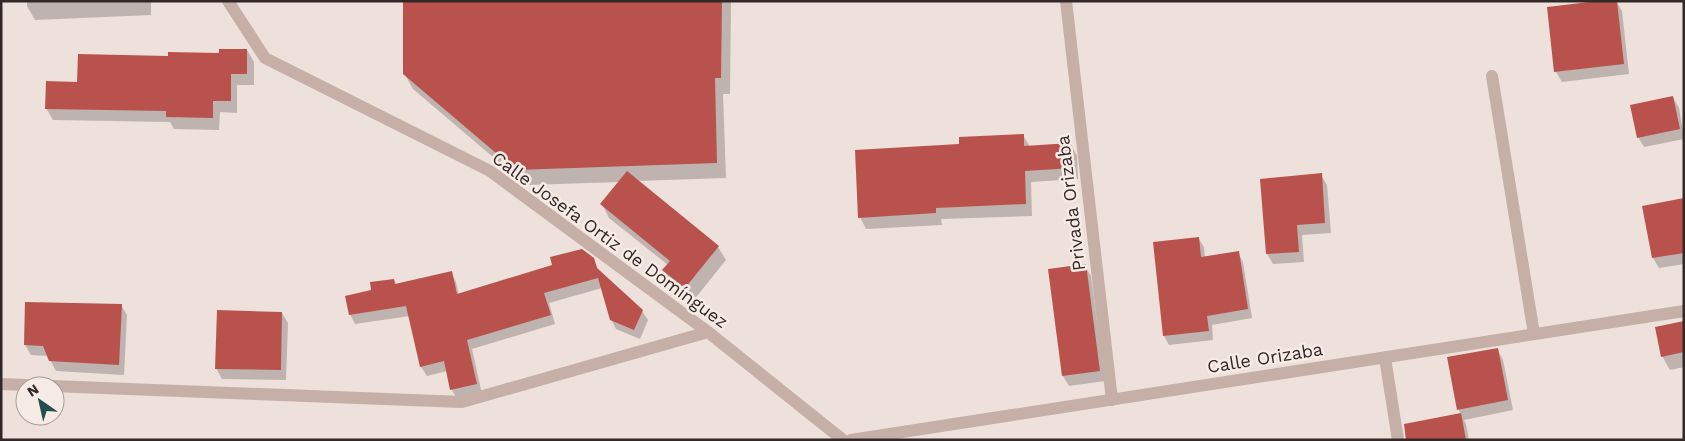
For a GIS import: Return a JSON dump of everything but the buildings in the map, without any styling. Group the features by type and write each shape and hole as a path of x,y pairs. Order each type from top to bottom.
{"street":[{"name":"Calle Josefa Ortiz de Domínguez","path":"228,1 265,58 490,171 708,332 843,440"},
{"name":"Privada Orizaba","path":"1066,1 1112,400"},
{"path":"1492,76 1534,334"},
{"name":"Calle Orizaba","path":"851,440 1684,311"},
{"path":"1,384 462,402 708,332"},
{"path":"1385,358 1398,440"}]}
